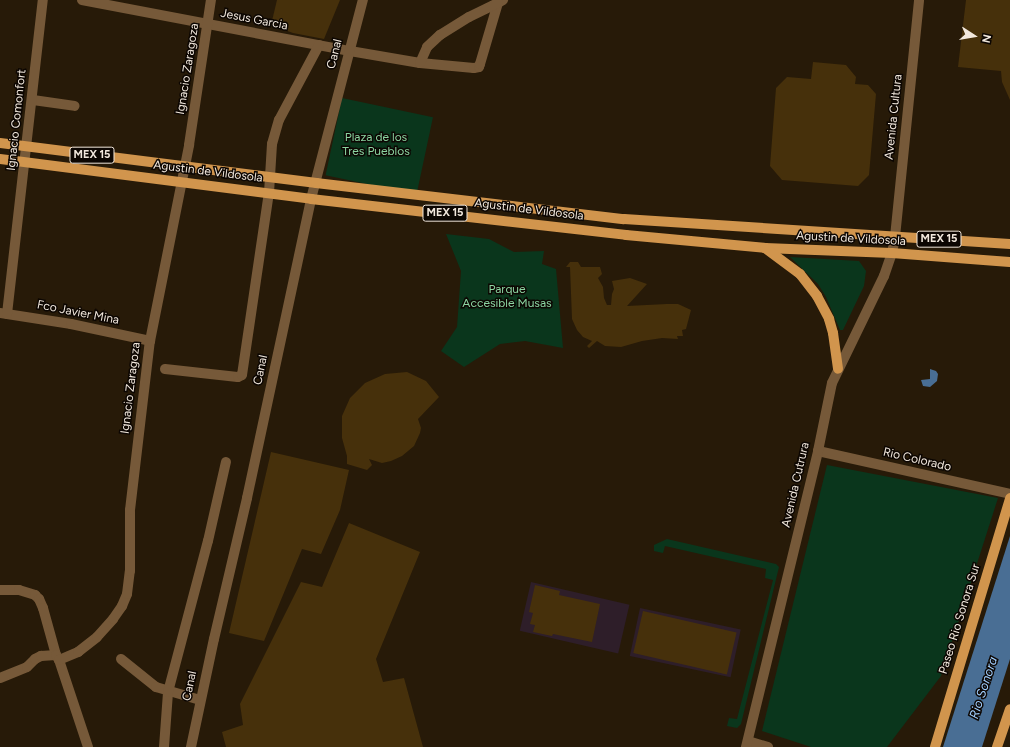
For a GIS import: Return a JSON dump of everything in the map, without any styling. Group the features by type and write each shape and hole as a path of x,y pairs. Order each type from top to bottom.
{"main road":[{"name":"Agustin de Vildosola","path":"0,143 270,178 624,219 1010,244"},
{"name":"Agustin de Vildosola","path":"0,159 311,199 626,235 766,248 892,253 1010,262"},
{"path":"766,248 800,274 817,296 829,319 833,333 838,369"},
{"name":"Paseo Rio Sonora Sur","path":"935,747 1010,498"},
{"path":"997,747 1010,709"}],"street":[{"name":"Ignacio Comonfort","path":"4,313 28,147 43,0"},
{"name":"Jesus Garcia","path":"82,0 420,64 479,67 500,2"},
{"name":"Ignacio Zaragoza","path":"0,678 27,667 35,659 41,656 57,657 78,652 97,637 113,619 122,606 127,594 130,571 130,510 150,341 199,90 211,0"},
{"name":"Canal","path":"191,747 200,700 247,498 311,199 363,0"},
{"name":"Avenida Cultura","path":"895,237 919,0"},
{"path":"420,64 428,47 440,35 469,17 500,2"},
{"path":"165,369 238,377 242,375 269,193 272,144 279,120 319,45"},
{"path":"32,100 75,106"},
{"name":"Avenida Cutrura","path":"747,744 818,450 832,383 884,276 892,253 895,237"},
{"name":"Fco Javier Mina","path":"4,313 150,341"},
{"name":"Rio Colorado","path":"818,450 1010,494"},
{"path":"164,747 168,692 208,541 226,462"},
{"path":"0,590 19,590 34,595 39,599 88,747"},
{"path":"121,659 146,680 168,692 200,700"},
{"path":"747,744 768,747"}],"shaded area":[{"path":"531,582 629,605 618,653 520,631"},
{"path":"640,608 741,629 731,677 630,656"}],"green space":[{"name":"Plaza de los Tres Pueblos","path":"342,98 433,117 417,195 326,175"},
{"name":"Parque Accesible Musas","path":"446,234 489,239 514,252 544,251 542,264 556,269 563,348 525,341 500,344 464,367 441,351 457,327 461,271"},
{"path":"790,257 859,261 866,271 864,286 843,330 840,330 826,297 818,284"},
{"path":"827,465 998,498 941,676 887,747 811,747 762,731"},
{"path":"667,539 776,564 779,567 741,724 737,728 727,726 729,718 737,719 773,580 765,578 766,569 665,546 663,553 654,551 654,545"}],"water":[{"path":"930,369 936,371 938,374 937,381 930,387 923,386 921,380 930,379"},
{"name":"Rio Sonora","path":"1010,536 1010,659 982,747 943,747"}],"building":[{"path":"277,0 340,0 324,39 293,33 271,25"},
{"path":"966,0 1010,0 1010,100 1002,82 1001,71 958,67"},
{"path":"813,62 846,65 856,77 855,84 868,85 876,94 869,175 858,186 782,180 770,166 776,88 787,77 811,79"},
{"path":"570,262 578,262 581,267 600,267 602,274 598,278 603,287 604,298 607,305 611,305 614,289 612,281 630,278 647,284 627,306 678,304 691,310 686,329 682,330 683,336 677,336 678,339 662,338 642,341 621,347 605,346 597,341 589,348 587,346 592,341 583,337 577,330 572,319 570,267 566,267"},
{"path":"407,372 426,381 439,397 418,419 421,428 414,446 402,456 391,461 382,463 369,459 372,465 367,470 347,464 347,456 342,438 342,416 350,398 365,383 385,374"},
{"path":"271,452 349,470 340,510 321,554 302,549 264,641 229,633"},
{"path":"349,523 420,552 376,659 383,682 404,678 423,747 226,747 222,732 243,725 240,704 301,582 322,587"},
{"path":"535,585 560,591 559,595 600,604 592,642 553,634 552,636 533,632 535,625 530,624 533,613 529,612"},
{"path":"643,611 737,633 727,674 633,653"}]}
